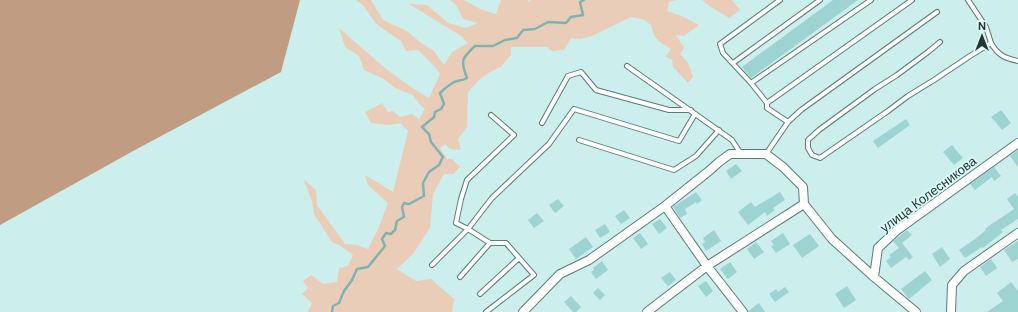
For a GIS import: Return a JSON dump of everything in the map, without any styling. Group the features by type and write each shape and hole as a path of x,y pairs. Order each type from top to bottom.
{"street":[{"name":"улица Колесникова","path":"874,278 878,248 896,231 1018,143"},
{"path":"523,312 560,274 589,260 664,206 730,154 766,154 803,187 804,204 832,239 874,278 916,312"},
{"path":"647,312 708,266 804,204"},
{"path":"664,206 743,312"},
{"path":"951,312 952,285 964,270 1018,233"}],"lane":[{"path":"780,0 720,44 724,53 752,83 767,103 767,108 788,122"},
{"path":"733,63 820,0"},
{"path":"752,83 871,0"},
{"path":"767,103 912,0"},
{"path":"968,0 986,27 995,49 1007,59 1018,62"},
{"path":"766,154 788,122 801,110 937,12"},
{"path":"940,42 897,75 875,89 819,130 808,140 808,148 812,155 820,158 836,148 908,96 991,42"},
{"path":"627,66 732,140 741,154"},
{"path":"542,123 568,76 580,72 596,90 668,110 691,110"},
{"path":"432,265 468,229 492,198 549,144 574,109 679,141 696,114"},
{"path":"486,312 534,275 506,243 490,243 456,223 467,180 514,135 491,115"},
{"path":"579,140 674,170 696,156 719,130"},
{"path":"460,277 490,243"},
{"path":"480,294 519,258"}],"shaded area":[{"path":"0,0 300,0 281,72 135,150 0,225"},
{"path":"356,0 371,0 383,20 407,31 421,43 434,51 444,65 452,52 468,43 461,36 409,4 427,5 448,23 466,28 478,23 463,19 456,5 450,0 464,0 480,9 496,14 501,0 528,0 528,2 531,0 677,0 669,2 667,11 684,17 699,25 684,36 676,35 684,48 680,54 688,63 693,77 688,83 673,67 672,59 665,57 671,49 658,40 651,25 643,19 631,17 592,36 580,39 571,38 564,50 552,51 547,47 511,47 511,55 501,67 480,79 468,92 467,127 458,139 461,150 450,149 445,144 440,148 447,159 452,159 460,167 454,174 444,174 433,194 430,228 413,254 397,269 416,281 431,279 454,299 452,312 308,312 312,303 302,294 308,288 303,281 311,275 323,284 337,282 339,268 348,266 353,255 332,242 314,214 312,201 304,180 316,190 317,205 345,244 357,245 368,249 388,203 368,185 365,175 393,192 408,131 400,123 390,125 371,123 365,112 382,103 388,112 393,111 400,117 412,114 419,119 425,109 413,95 397,89 382,78 364,70 359,56 345,47 339,28 386,69 429,98 440,74 418,50 406,51 401,41 377,25 363,5"},
{"path":"702,0 732,0 740,10 729,18"}],"building":[{"path":"833,0 858,0 751,78 742,67"},
{"path":"1001,110 1011,123 1002,130 991,117"},
{"path":"906,119 910,125 878,148 873,141"},
{"path":"952,145 963,158 954,165 943,152"},
{"path":"1018,150 1018,167 1010,156"},
{"path":"736,164 742,171 731,179 726,171"},
{"path":"994,167 1001,176 994,181 992,177 975,190 970,184"},
{"path":"696,192 702,200 685,209 687,214 680,218 673,207"},
{"path":"780,192 785,200 773,208 775,210 767,216 765,212 748,225 738,212 751,202 755,207"},
{"path":"1015,193 1018,197 1018,219 1001,230 1003,232 983,248 982,247 965,258 959,250 975,239 994,222 1014,209 1007,199"},
{"path":"558,199 564,206 555,213 549,205"},
{"path":"624,210 630,218 621,224 615,216"},
{"path":"537,213 544,221 534,228 528,220"},
{"path":"660,219 667,228 659,234 652,224"},
{"path":"605,224 610,232 600,238 595,230"},
{"path":"714,230 721,241 706,251 702,244 705,242 703,238"},
{"path":"907,230 912,235 902,243 913,257 909,260 906,257 891,268 886,261 891,257 889,255 899,248 893,241"},
{"path":"640,233 648,244 641,249 633,238"},
{"path":"783,233 790,244 776,253 771,246 774,245 771,241"},
{"path":"810,234 819,246 802,258 793,245"},
{"path":"586,237 593,247 576,259 569,249"},
{"path":"1018,241 1018,259 1012,262 1004,250"},
{"path":"756,242 764,252 754,259 747,249"},
{"path":"942,247 950,259 940,267 932,254"},
{"path":"991,259 997,268 986,276 980,267"},
{"path":"602,261 608,270 596,279 591,272 594,270 593,268"},
{"path":"730,262 737,272 728,279 720,269"},
{"path":"925,271 932,280 909,299 901,289"},
{"path":"670,272 676,280 668,286 661,278"},
{"path":"706,281 713,291 706,297 698,286"},
{"path":"1011,282 1018,291 1018,312 987,312 1003,301 997,293"},
{"path":"847,286 856,300 844,308 835,294"},
{"path":"785,287 789,292 775,302 769,294 776,289 778,292"},
{"path":"598,288 605,295 600,300 593,293"},
{"path":"571,296 581,307 576,312 573,312 564,302"},
{"path":"759,303 765,312 748,312 748,311"}],"waterway":[{"path":"332,312 333,306 339,303 357,269 368,267 385,246 382,239 386,233 391,234 395,230 397,221 404,217 402,207 404,203 409,204 424,196 423,183 429,172 439,165 443,157 431,142 429,134 422,127 434,117 435,112 441,109 444,104 440,93 454,82 467,78 463,67 467,54 475,46 493,46 505,40 517,38 523,30 535,29 548,22 566,23 571,17 583,15 580,2 584,0"}]}
